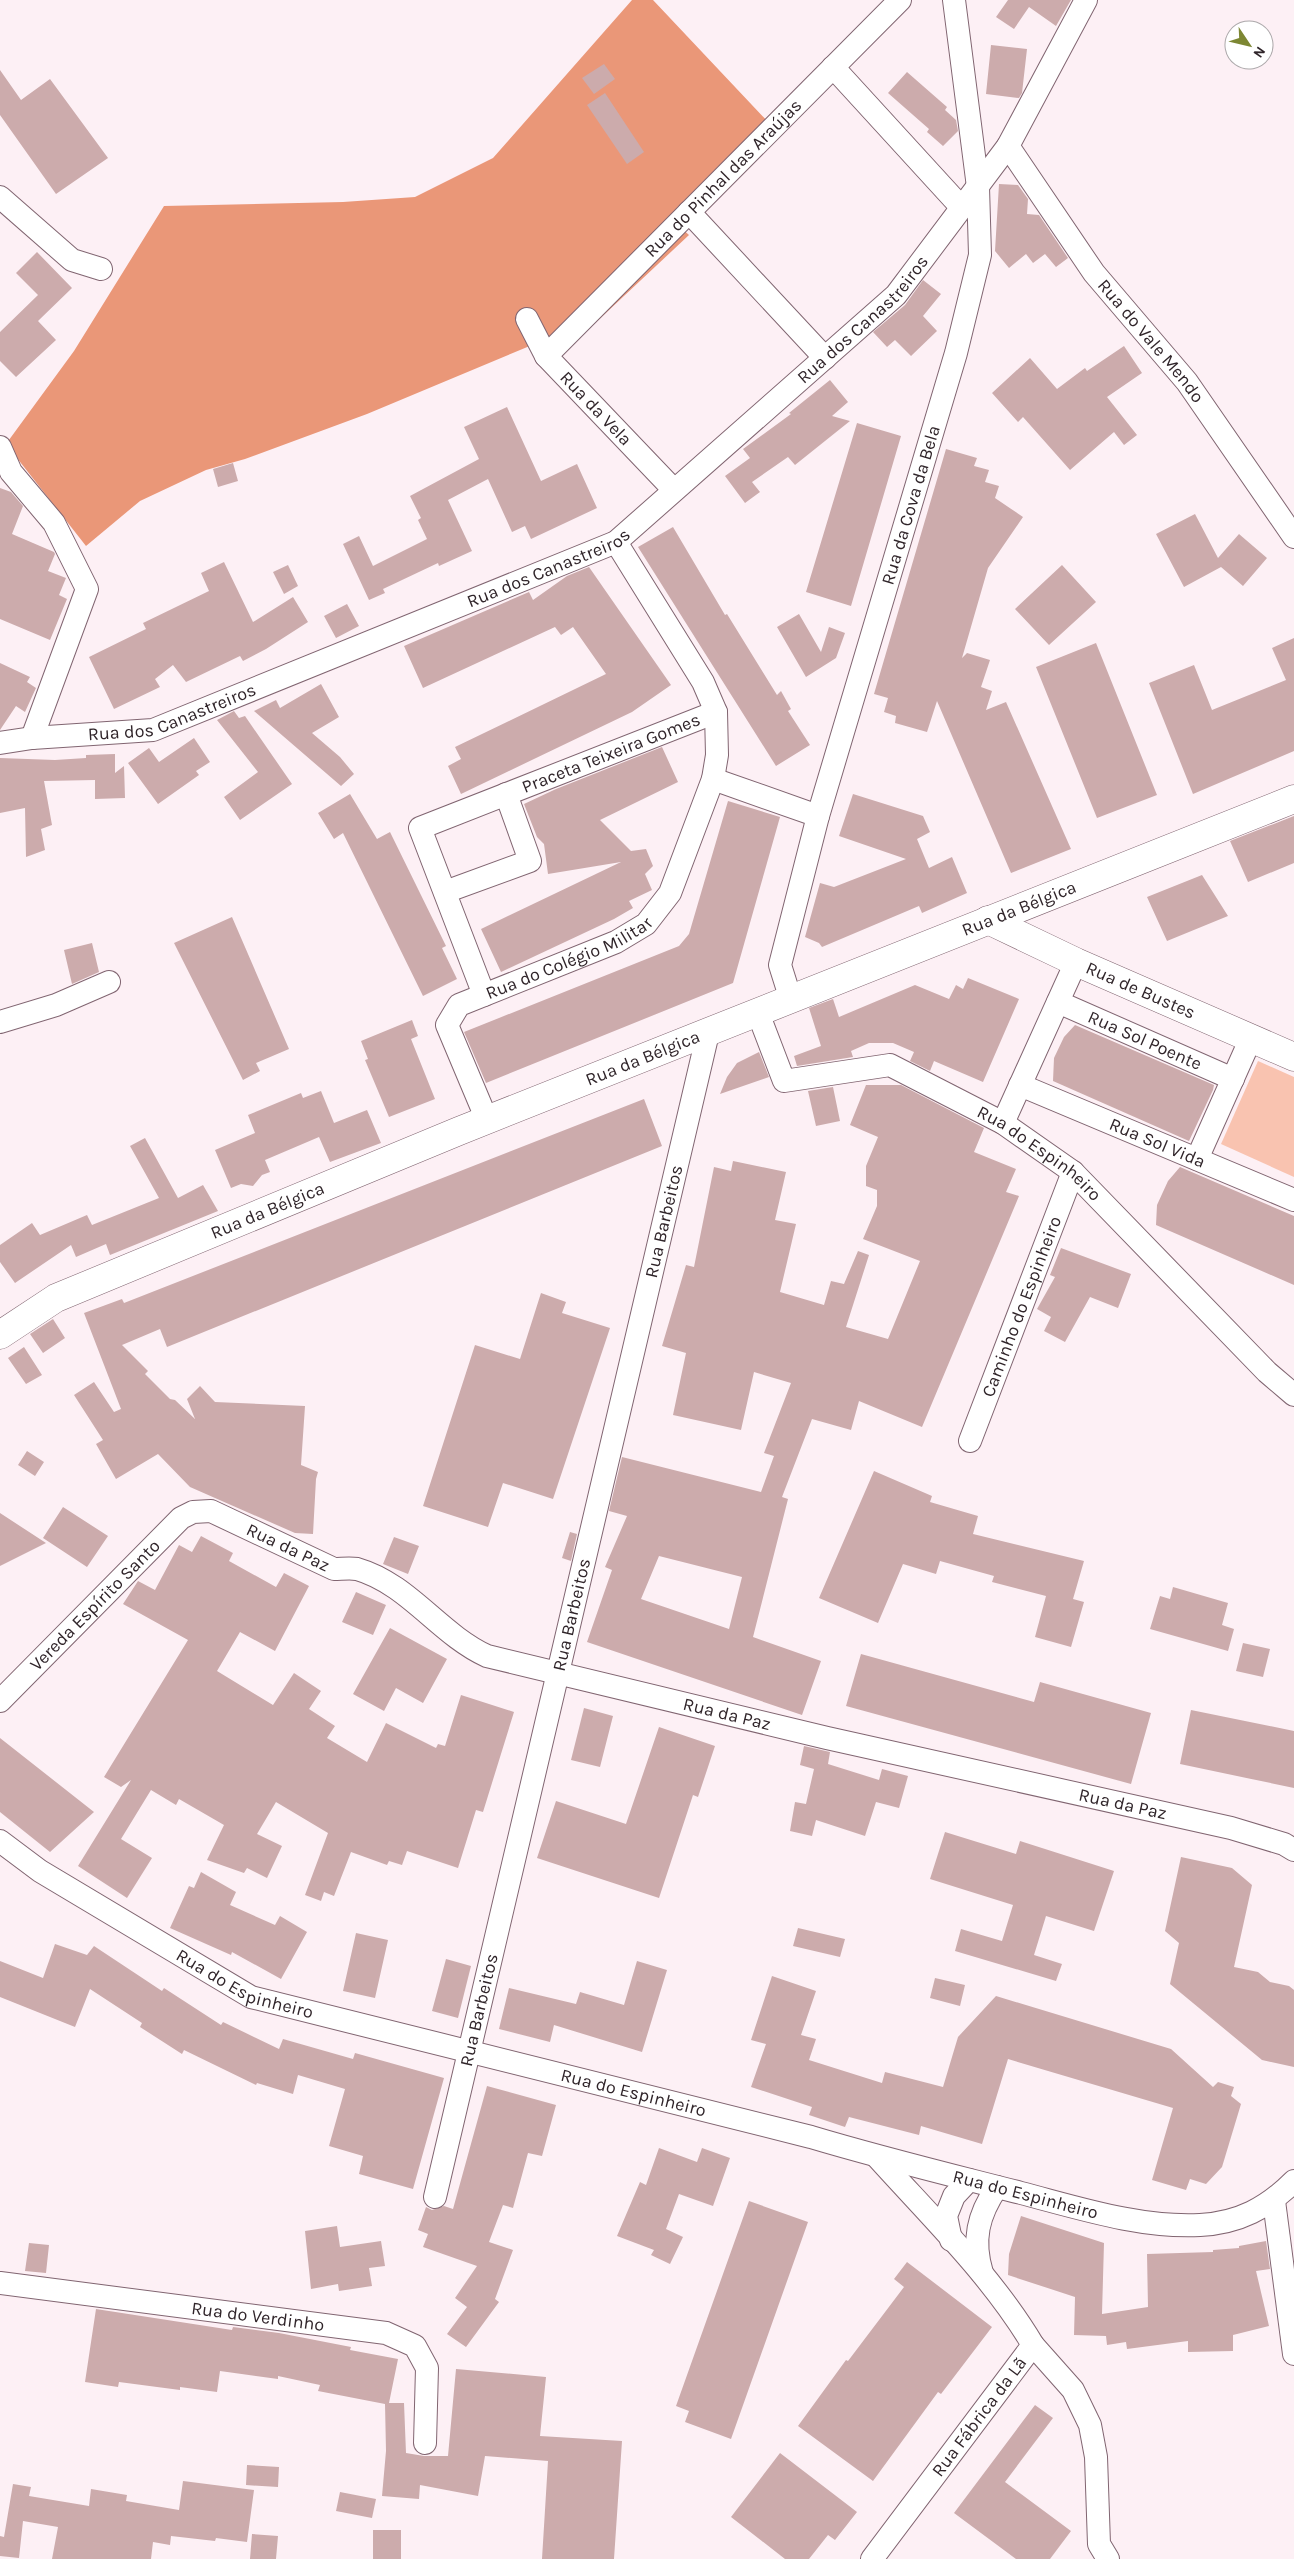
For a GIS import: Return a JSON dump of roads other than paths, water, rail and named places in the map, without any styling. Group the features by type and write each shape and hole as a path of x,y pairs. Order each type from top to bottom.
{"main road":[{"name":"Rua da Bélgica","path":"0,1335 56,1298 487,1120 708,1034 988,920 1294,799"},
{"name":"Rua de Bustes","path":"988,920 1076,962 1294,1057"}],"street":[{"name":"Rua do Pinhal das Araújas","path":"546,356 900,0"},
{"name":"Rua da Cova da Bela","path":"791,1000 780,965 818,816 956,353 980,255 978,187 954,0"},
{"name":"Rua dos Canastreiros","path":"0,743 32,738 153,730 616,542 896,295 1008,146 1086,0"},
{"path":"833,67 962,208"},
{"name":"Rua do Vale Mendo","path":"1008,146 1094,273 1187,382 1294,537"},
{"path":"0,196 72,260 101,269"},
{"path":"689,212 825,358"},
{"name":"Rua da Vela","path":"527,318 546,356 674,490"},
{"path":"0,447 11,472 54,523 88,589 32,738"},
{"name":"Rua do Colégio Militar","path":"487,1120 448,1024 459,1006 616,942 646,924 670,893 713,780 717,754 716,712 703,682 616,542"},
{"name":"Praceta Teixeira Gomes","path":"484,995 420,828 716,712"},
{"path":"713,780 818,816"},
{"name":"Praceta Teixeira Gomes","path":"445,892 530,861 506,794"},
{"path":"1003,1123 1076,962"},
{"path":"0,1022 56,1005 109,982"},
{"name":"Rua Sol Poente","path":"1058,1002 1233,1079"},
{"name":"Rua do Espinheiro","path":"758,1013 784,1081 890,1065 1003,1123 1073,1172 1267,1372 1294,1392"},
{"name":"Rua Barbeitos","path":"435,2197 708,1034"},
{"path":"1197,1159 1250,1038"},
{"name":"Rua Sol Vida","path":"1020,1085 1294,1200"},
{"name":"Caminho do Espinheiro","path":"970,1441 1073,1172"},
{"name":"Rua da Paz","path":"192,1512 211,1511 334,1569 356,1569 401,1590 466,1647 487,1656 836,1740 1231,1828 1284,1844 1294,1850"},
{"name":"Vereda Espírito Santo","path":"0,1701 181,1518 192,1512"},
{"name":"Rua do Espinheiro","path":"0,1841 40,1871 251,1997 812,2137 878,2157 969,2180 1139,2221 1201,2225 1240,2218 1274,2202 1294,2181"},
{"name":"Rua Fábrica da Lã","path":"872,2559 1033,2345 1019,2322 983,2276 878,2157"},
{"name":"Rua Fábrica da Lã","path":"952,2240 946,2216 954,2196 969,2180"},
{"name":"Rua Fábrica da Lã","path":"983,2276 976,2248 976,2230 989,2198 997,2187"},
{"path":"1274,2202 1294,2354"},
{"name":"Rua do Verdinho","path":"0,2283 386,2333 414,2346 426,2368 425,2444"},
{"path":"1033,2345 1072,2390 1090,2425 1096,2457 1099,2544 1108,2559"}]}
